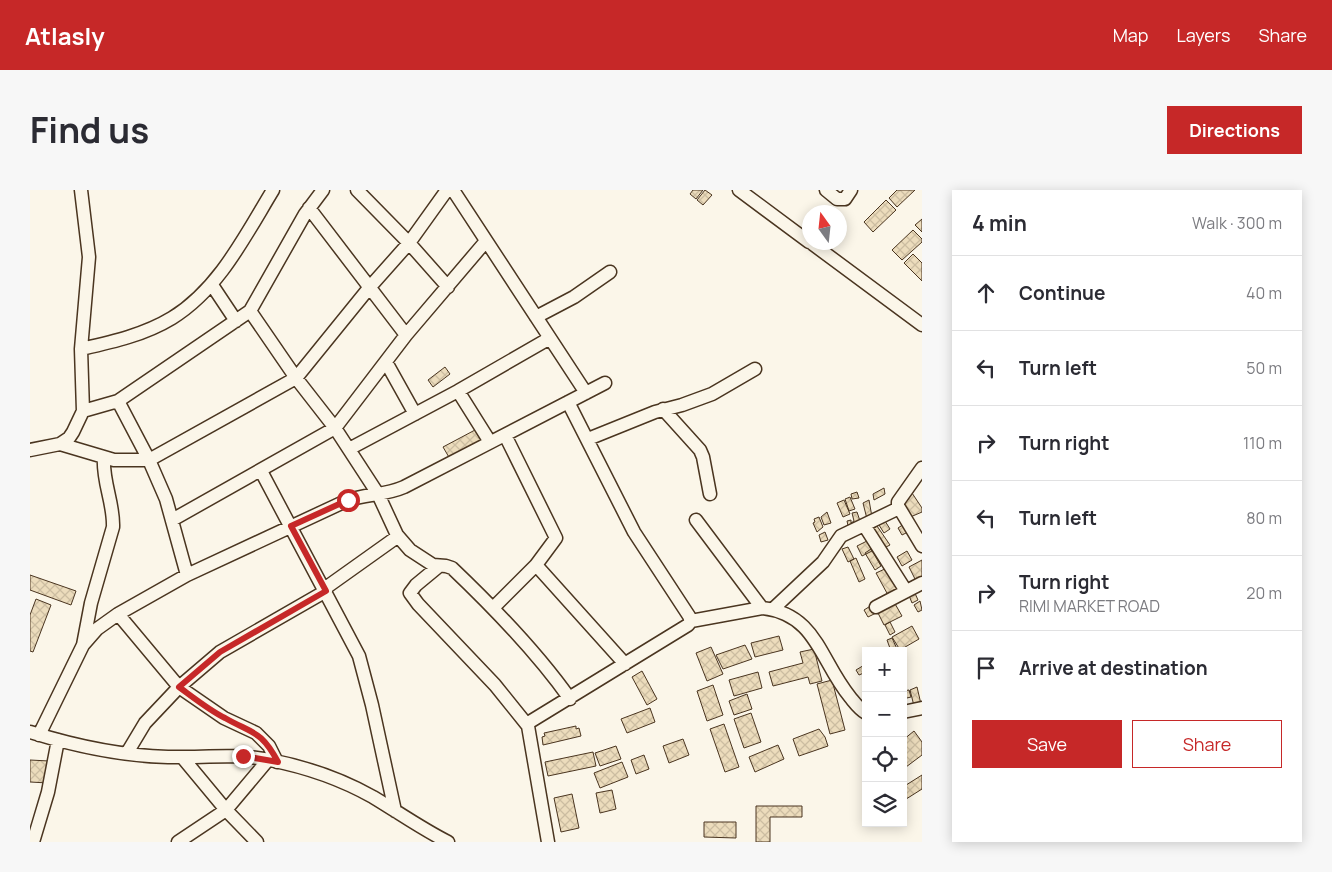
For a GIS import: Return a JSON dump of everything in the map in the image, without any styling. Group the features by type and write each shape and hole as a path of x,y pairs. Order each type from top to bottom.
{"street":[{"path":"60,444 69,438 83,410 81,350 89,257 81,190"},
{"path":"81,350 128,338 172,318 193,303 212,285 274,190"},
{"path":"83,410 118,401 250,311 309,208 323,190"},
{"path":"357,190 409,243 448,287"},
{"path":"30,448 60,444 114,460 149,460 296,378 369,288 409,243 447,190"},
{"path":"452,190 586,393"},
{"path":"739,190 802,236"},
{"path":"826,190 837,199 845,199 851,190"},
{"path":"309,208 406,335"},
{"path":"172,520 335,428 406,335 486,241"},
{"path":"821,250 922,325"},
{"path":"536,317 574,297 610,272"},
{"path":"212,285 236,321"},
{"path":"250,311 296,378 349,449 378,494 397,535 410,550 432,566 452,568 493,608 555,678 570,699"},
{"path":"349,449 458,391 550,338"},
{"path":"386,362 415,414"},
{"path":"588,439 663,409 682,405 712,394 754,369"},
{"path":"448,842 372,797 323,774 273,761 218,755 148,756 103,751 34,734 82,645 97,629 118,614 187,575 348,500 360,496 388,493 404,487 605,383"},
{"path":"458,391 490,442"},
{"path":"118,401 149,460 166,499 187,575"},
{"path":"568,402 634,532 691,621"},
{"path":"663,409 700,450 710,494"},
{"path":"493,608 536,565 556,538 505,434"},
{"path":"82,645 91,603 113,527 113,517 103,468 104,457"},
{"path":"922,468 898,502 922,546"},
{"path":"261,471 359,656 372,705 395,811"},
{"path":"767,608 823,562 841,536 900,508"},
{"path":"696,520 767,608"},
{"path":"864,524 906,591"},
{"path":"127,754 144,724 179,687 220,652 325,590 397,537 397,535"},
{"path":"536,565 624,664"},
{"path":"439,566 416,585 410,593 418,604 494,685 528,726 548,842"},
{"path":"876,607 922,583"},
{"path":"528,726 528,723 570,699 691,621 767,608 790,616 804,626 819,645 841,686 862,711"},
{"path":"118,614 179,687 224,718 256,733 269,746 273,761"},
{"path":"907,711 922,708"},
{"path":"34,842 48,792 58,740"},
{"path":"182,757 226,810 257,842"},
{"path":"178,842 226,810 273,761"}],"building":[{"path":"693,190 703,190 696,199 690,194"},
{"path":"705,190 712,195 703,205 697,200"},
{"path":"897,190 915,190 897,207 889,198"},
{"path":"886,200 896,210 873,232 864,222"},
{"path":"922,219 922,232 915,225"},
{"path":"913,230 922,239 922,242 902,260 892,250"},
{"path":"913,254 922,263 922,281 904,263"},
{"path":"445,367 450,374 433,387 428,380"},
{"path":"475,430 482,442 450,459 443,447"},
{"path":"884,488 885,494 874,500 873,494"},
{"path":"857,492 859,498 852,499 851,494"},
{"path":"912,493 922,508 922,512 908,518 900,503"},
{"path":"850,497 855,509 849,511 845,499"},
{"path":"844,500 850,514 843,517 837,503"},
{"path":"869,500 872,517 867,519 863,503"},
{"path":"827,512 831,523 824,525 821,517"},
{"path":"857,512 861,524 849,530 847,521 851,520 851,523 854,521 852,513"},
{"path":"819,517 823,527 817,532 813,523 815,522 814,519"},
{"path":"885,521 890,529 884,533 879,525"},
{"path":"904,524 908,532 902,535 898,528"},
{"path":"877,526 890,545 884,548 872,530"},
{"path":"825,532 828,540 821,542 819,535"},
{"path":"867,541 872,551 862,556 857,546"},
{"path":"848,547 854,559 848,562 842,549"},
{"path":"871,549 881,566 875,570 865,553"},
{"path":"907,551 912,560 902,566 897,557"},
{"path":"856,558 865,579 859,582 850,561"},
{"path":"922,560 922,578 916,581 909,567"},
{"path":"887,568 898,590 888,595 876,573"},
{"path":"30,575 76,591 71,605 30,590"},
{"path":"914,591 918,600 912,603 908,593"},
{"path":"36,599 51,605 33,652 30,651 30,615"},
{"path":"920,601 922,610 918,612 914,605"},
{"path":"894,602 902,616 884,625 877,611"},
{"path":"872,605 876,613 868,617 864,610"},
{"path":"890,622 895,632 890,635 885,625"},
{"path":"912,626 919,639 905,647 898,647 892,637"},
{"path":"779,636 783,650 755,657 751,643"},
{"path":"892,638 896,647 890,647 887,640"},
{"path":"745,645 752,659 723,669 716,655"},
{"path":"711,647 723,674 707,681 696,653"},
{"path":"814,649 822,681 810,684 808,677 773,686 769,672 803,663 800,652"},
{"path":"862,666 862,674 859,675 856,670"},
{"path":"642,671 657,699 647,705 632,677"},
{"path":"758,672 762,688 734,696 729,680"},
{"path":"832,680 845,730 830,734 817,684"},
{"path":"713,685 723,715 707,721 697,691"},
{"path":"917,687 921,704 914,706 910,690"},
{"path":"907,690 909,690 911,697 907,698"},
{"path":"747,694 752,709 734,715 729,701"},
{"path":"650,708 655,722 627,733 621,719"},
{"path":"751,713 761,742 744,748 734,719"},
{"path":"724,724 739,767 725,772 710,729"},
{"path":"576,726 576,729 579,728 581,736 543,745 542,737 545,736 544,733"},
{"path":"819,729 825,737 828,746 799,756 793,739"},
{"path":"914,731 922,742 922,755 907,766 907,737"},
{"path":"683,739 689,755 669,763 663,746"},
{"path":"778,745 784,759 755,772 749,757"},
{"path":"616,746 621,759 600,766 595,753"},
{"path":"593,752 596,766 548,776 545,762"},
{"path":"644,755 649,769 636,774 631,760"},
{"path":"30,760 49,761 48,783 30,782"},
{"path":"622,762 628,777 600,788 594,773"},
{"path":"922,775 922,789 907,798 907,784"},
{"path":"612,790 616,809 600,813 596,793"},
{"path":"572,794 579,828 561,832 554,798"},
{"path":"756,806 802,806 802,817 770,817 770,842 756,842"},
{"path":"704,822 736,822 736,838 704,837"}],"route":[{"path":"243,756 278,762 269,746 256,733 224,718 198,702 179,687 220,652 326,591 291,526 348,500"}]}
